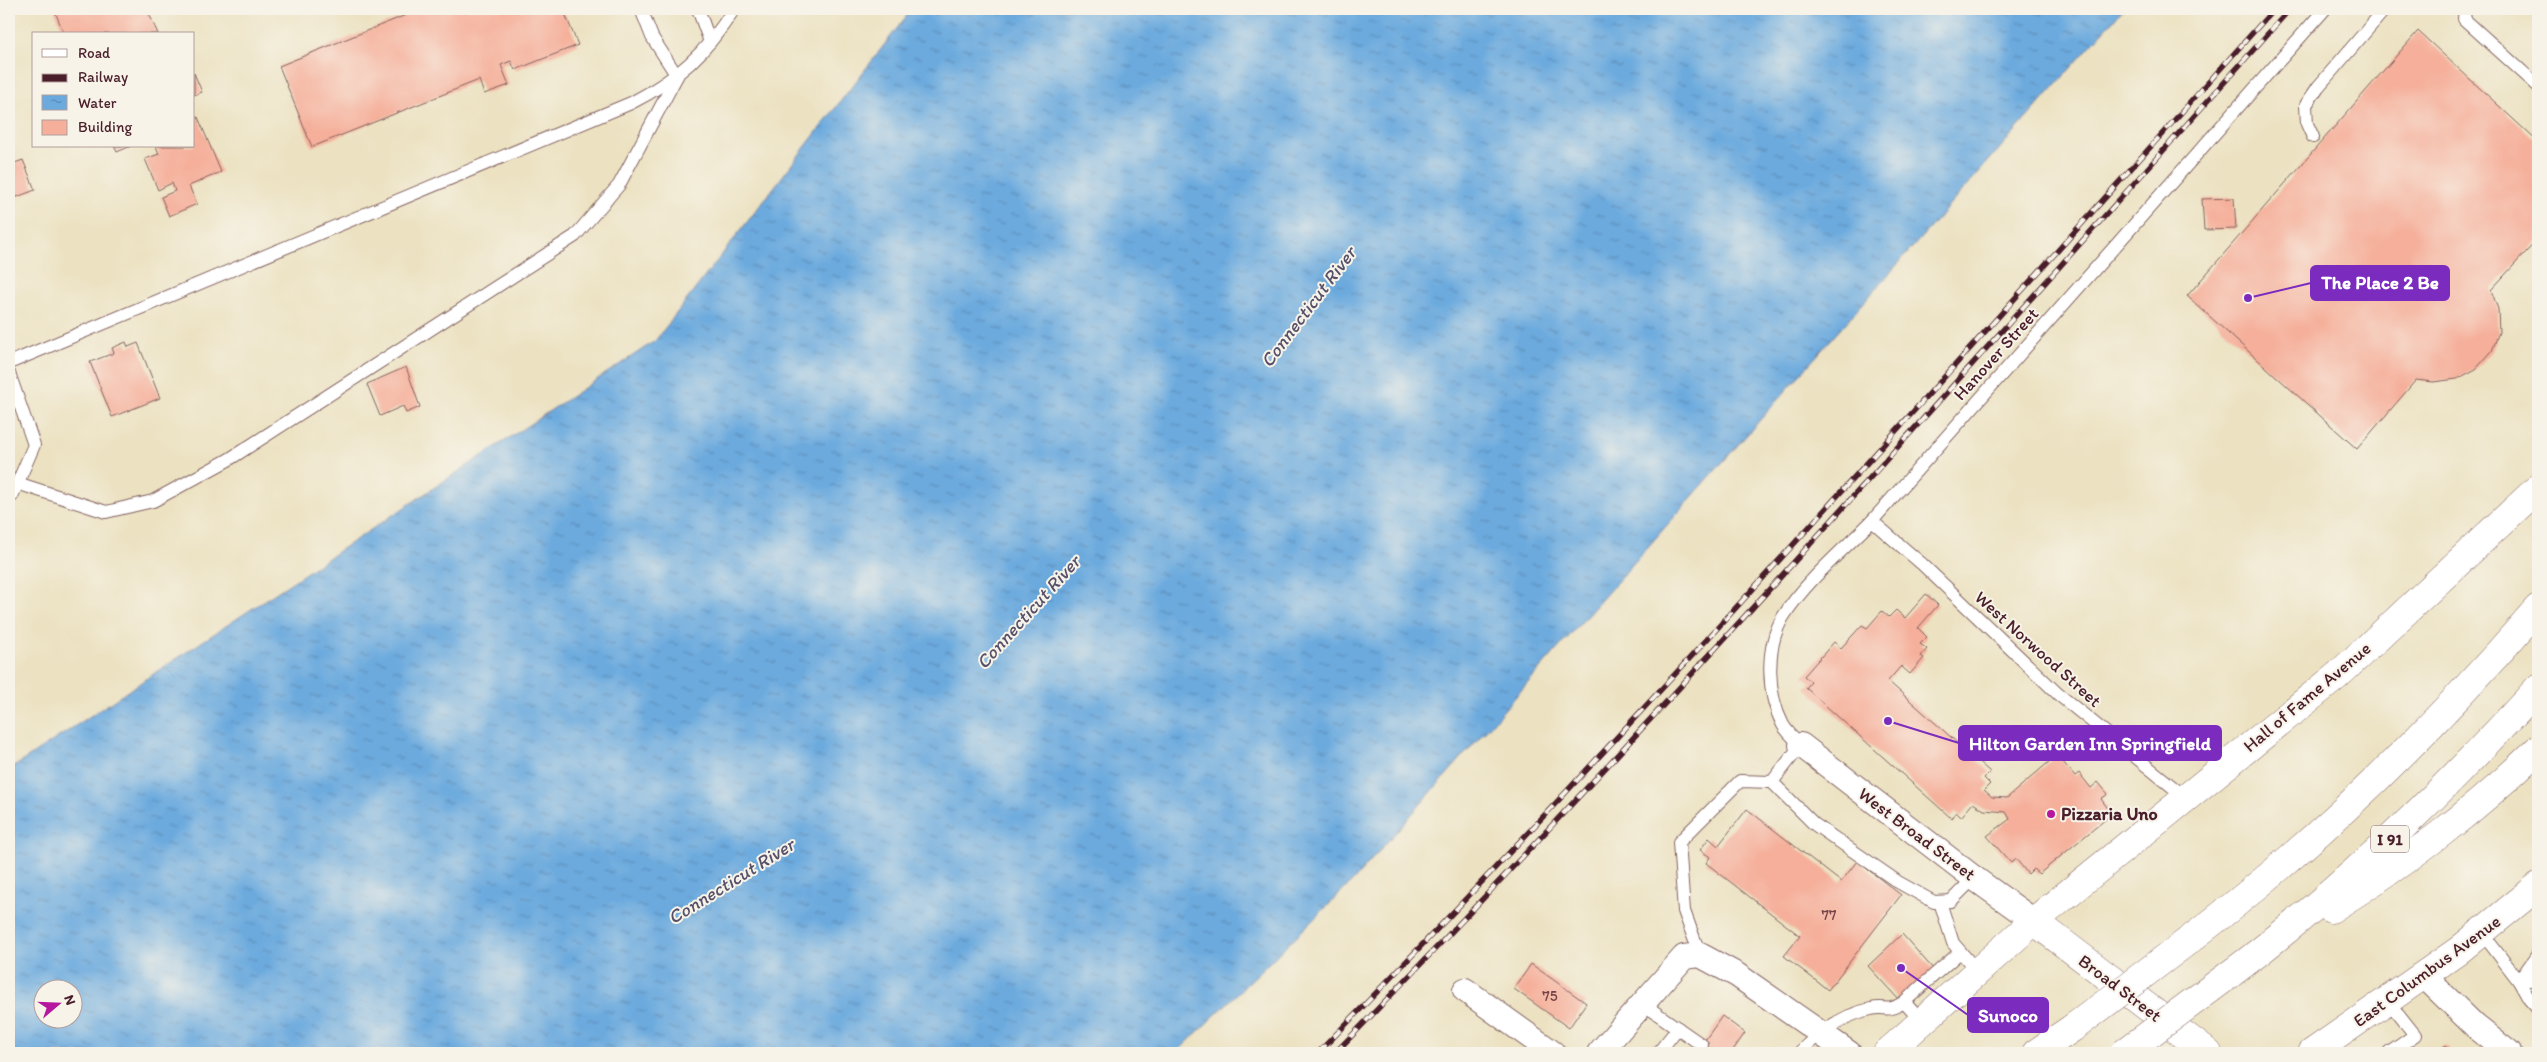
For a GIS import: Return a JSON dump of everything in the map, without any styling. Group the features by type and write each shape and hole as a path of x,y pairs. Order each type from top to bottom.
{"main road":[{"name":"Hall of Fame Avenue","path":"1887,1053 1922,1022 1969,962 2034,921 2338,675 2538,488"},
{"path":"2036,1053 2074,1027 2188,941 2271,875 2390,766 2447,708 2538,608"},
{"name":"I 91","path":"2124,1053 2252,958 2376,852 2461,770 2538,688"},
{"path":"2252,958 2414,856 2477,806 2538,749"},
{"name":"East Columbus Avenue","path":"2320,1051 2482,933 2538,886"},
{"name":"Broad Street","path":"2034,921 2208,1053"}],"street":[{"name":"West Broad Street","path":"1800,745 1974,878 2034,921"},
{"path":"1599,1053 1684,957 1700,955 1737,975 1849,1053"},
{"path":"2424,976 2475,1026 2508,1053"},
{"path":"1465,990 1553,1053"}],"lane":[{"path":"641,9 652,37 677,76"},
{"path":"698,9 710,42"},
{"path":"9,362 544,137 602,115 659,88 677,76 710,42 734,9"},
{"name":"Hanover Street","path":"1800,745 1783,726 1773,699 1770,671 1773,648 1783,618 1830,562 1872,521 2325,9"},
{"path":"2313,137 2307,124 2306,105 2318,87 2385,9"},
{"path":"2466,9 2464,19 2538,86"},
{"path":"17,483 106,512 153,501 228,460 575,236 619,185 677,76"},
{"path":"9,373 34,445 12,496 9,497"},
{"name":"West Norwood Street","path":"1872,521 1922,564 2058,694 2185,797"},
{"path":"1772,782 1800,745"},
{"path":"1700,955 1684,911 1679,842 1740,781 1772,782 1814,824 1898,882 1934,902 1951,901 1974,878"},
{"path":"1799,1053 1820,1032 1847,1017 1873,1008 1891,1010 1969,962 1953,943 1940,902"},
{"path":"2482,933 2519,981 2538,1010"},
{"path":"2519,981 2538,954"},
{"path":"2519,981 2538,979"},
{"path":"2388,1001 2415,1035 2389,1053"},
{"path":"1904,1002 1922,1022"},
{"path":"1643,1004 1702,1045"},
{"path":"1658,1053 1678,1028"}],"water":[{"name":"Connecticut River","path":"912,9 2123,9 1351,883 1176,1053 9,1053 9,770 655,341"}],"building":[{"path":"54,9 147,9 157,32 63,32"},
{"path":"421,9 563,9 578,45 515,70 511,61 501,65 509,85 484,94 479,80 312,147 279,66"},
{"path":"2418,31 2538,142 2538,239 2491,290 2498,309 2499,332 2492,351 2476,369 2457,379 2433,382 2416,380 2357,449 2187,296"},
{"path":"195,75 202,92 195,95"},
{"path":"198,117 221,172 189,186 197,204 169,216 161,197 175,191 172,183 158,190 145,159 159,154 157,148 195,148 195,118"},
{"path":"115,148 126,148 117,152"},
{"path":"23,160 35,190 9,200 9,165"},
{"path":"2234,198 2236,229 2204,230 2202,199"},
{"path":"126,342 128,347 138,343 160,398 112,417 90,362 114,353 112,348"},
{"path":"406,367 420,407 406,413 403,406 380,416 367,384"},
{"path":"1926,594 1938,605 1918,628 1927,637 1920,644 1927,649 1921,656 1924,658 1910,674 1901,666 1888,681 1990,772 1984,778 1990,784 1984,790 1992,797 2007,798 2057,755 2075,776 2079,773 2091,788 2098,782 2108,794 2101,799 2112,814 2039,874 2033,869 2028,874 2016,859 2011,863 1987,836 2010,819 2006,812 1984,810 1973,803 1961,817 1956,812 1951,818 1806,688 1811,682 1804,676 1834,642 1841,648 1862,625 1867,628 1882,611 1889,617 1896,610 1905,618"},
{"path":"1747,809 1841,882 1857,861 1901,895 1828,990 1784,956 1800,936 1706,863 1710,857 1700,850 1709,838 1718,846"},
{"path":"1902,934 1934,970 1900,1001 1868,966"},
{"path":"1531,964 1586,1003 1569,1028 1514,989"},
{"path":"1722,1016 1745,1033 1731,1053 1696,1053"},
{"path":"2446,1045 2452,1053 2434,1053"}],"railway":[{"path":"1318,1053 1562,797 1682,667 2274,9"},
{"path":"1335,1053 1579,797 1699,667 2290,9"}],"place":[{"name":"The Place 2 Be","path":"2248,298"},
{"name":"Hilton Garden Inn Springfield","path":"1888,721"},
{"name":"Pizzaria Uno","path":"2051,814"},
{"name":"Sunoco","path":"1901,968"}]}
